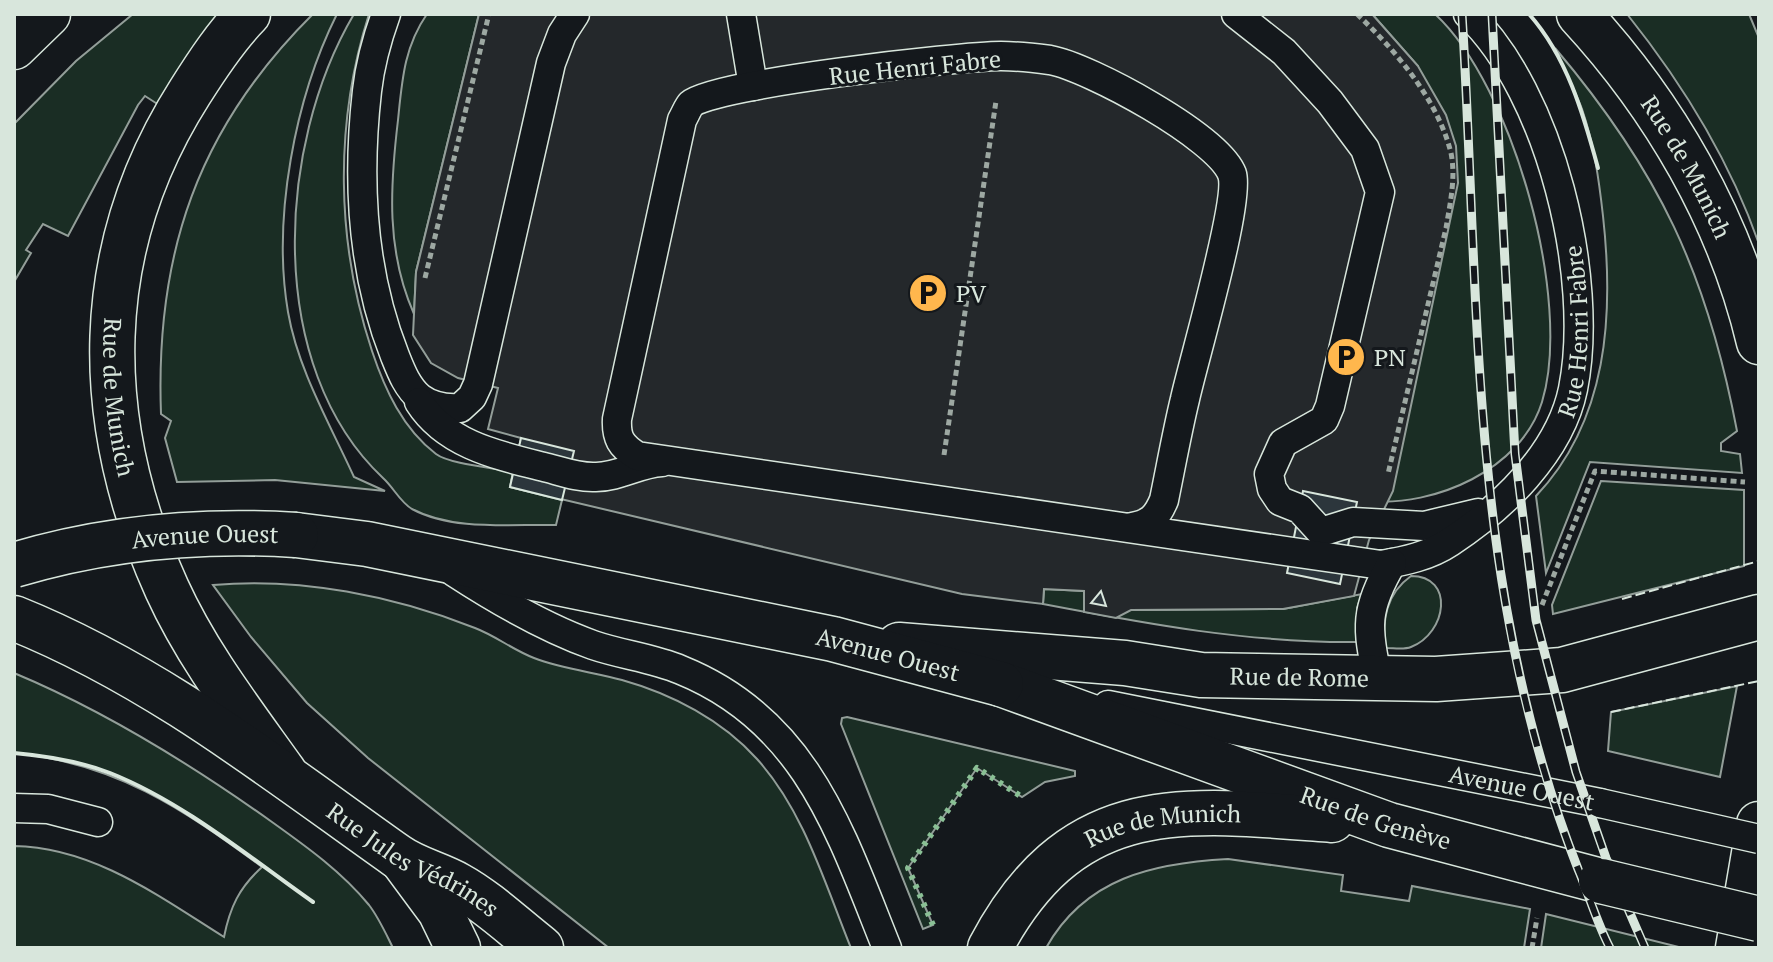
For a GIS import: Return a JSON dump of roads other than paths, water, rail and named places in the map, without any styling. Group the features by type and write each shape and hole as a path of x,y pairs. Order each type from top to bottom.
{"street":[{"path":"14,47 48,14"},
{"name":"Rue de Munich","path":"248,14 204,70 164,132 140,190 123,253 111,332 114,414 126,481 167,588 198,650 284,772"},
{"name":"Rue de Munich","path":"1579,14 1624,63 1681,148 1723,234 1759,342"},
{"name":"Avenue Ouest","path":"14,565 68,549 133,538 224,531 296,535 367,544 441,562 833,639 1001,684"},
{"name":"Rue de Rome","path":"833,639 1125,663 1201,675 1378,679 1528,674 1631,652 1759,617"},
{"path":"14,618 131,675 284,772"},
{"name":"Rue de Genève","path":"1001,684 1389,825 1747,921"},
{"name":"Rue Jules Védrines","path":"284,772 402,860 462,887 541,948"},
{"name":"Rue de Munich","path":"990,948 1006,919 1044,871 1098,832 1128,822 1175,813 1221,812 1389,825"},
{"path":"1747,921 1759,824"},
{"path":"402,860 440,911 458,948"}],"lane":[{"name":"Rue Henri Fabre","path":"386,14 374,46 367,88 364,209 372,275 385,331 408,384 422,407 447,431 478,450 593,478 615,476 652,462 675,461"},
{"path":"408,384 418,397 444,409 460,408 472,397 551,63 562,34 575,14"},
{"path":"741,14 753,86"},
{"name":"Rue Henri Fabre","path":"1236,14 1284,52 1330,102 1365,149 1380,192 1330,406 1324,420 1283,443 1269,474 1272,489 1280,501 1300,509 1321,532 1353,522 1424,526 1467,517 1497,504"},
{"name":"Rue Henri Fabre","path":"1132,527 1147,524 1158,513 1164,500 1232,194 1232,174 1218,156 1132,93 1094,75 1052,61 1003,55 924,61 753,86 706,96 691,104 682,120 617,419 616,434 624,448 637,456 1132,527 1345,562 1392,563 1411,560 1449,543 1497,504 1533,468 1558,432 1573,390 1577,336 1575,284 1567,227 1549,149 1522,84 1468,14"},
{"path":"441,562 547,625 593,645 681,669 726,693 771,728 805,768 832,811 887,948"},
{"path":"1378,679 1370,647 1373,595 1392,563"},
{"name":"Avenue Ouest","path":"1001,684 1600,803 1759,839"},
{"path":"14,808 48,809 98,822"}],"railway":[{"path":"1462,14 1478,340 1498,553 1516,659 1542,764 1578,869 1610,948"},
{"path":"1492,14 1515,454 1536,620 1576,772 1606,858 1645,948"}],"place":[{"name":"PV","path":"928,293"},
{"name":"PN","path":"1346,357"}]}
